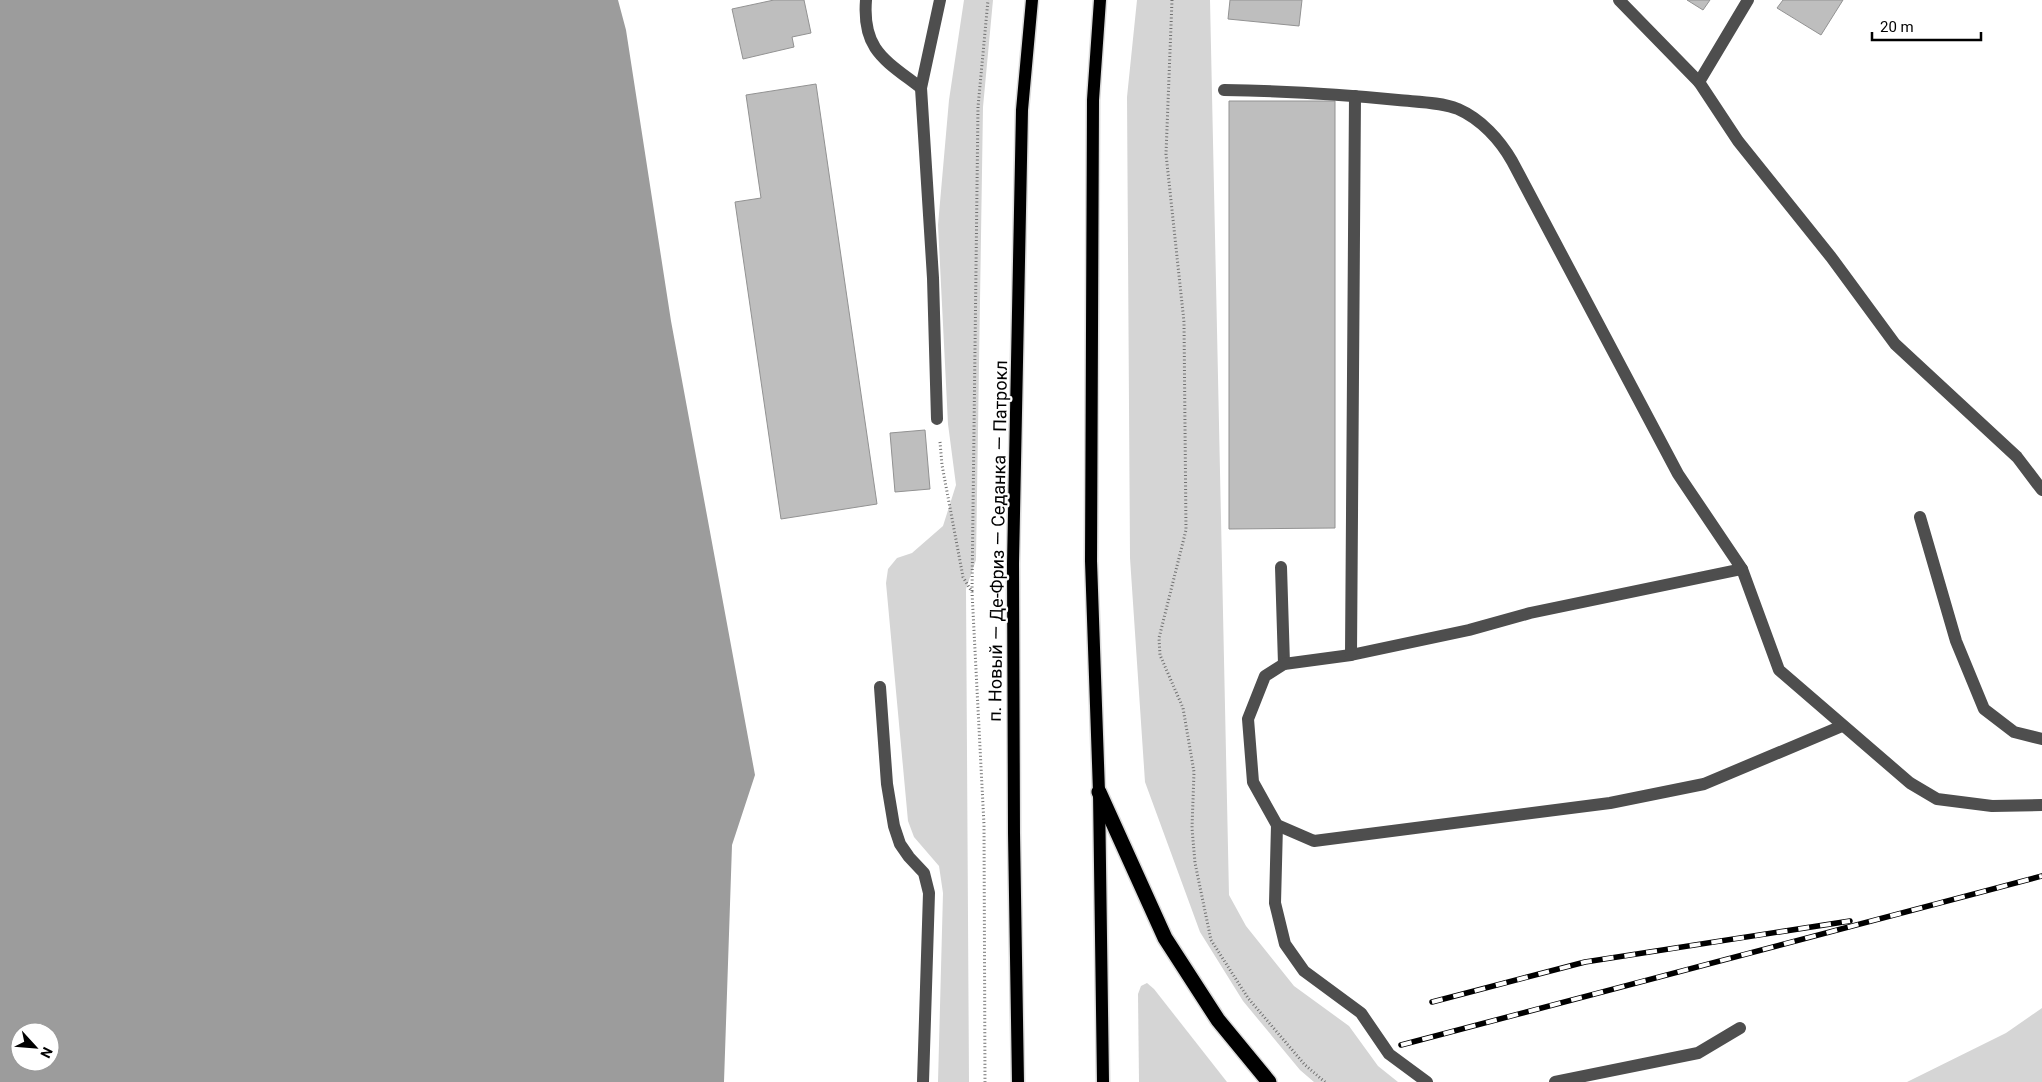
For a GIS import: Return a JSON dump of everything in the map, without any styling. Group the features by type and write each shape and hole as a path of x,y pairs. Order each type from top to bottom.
{"highway":[{"path":"1099,792 1165,938 1218,1020 1270,1082"}],"main road":[{"name":"п. Новый — Де-Фриз — Седанка — Патрокл","path":"1018,1082 1014,833 1013,564 1022,110 1032,0"},
{"path":"1100,0 1093,100 1091,522 1099,792 1103,1082"}],"lane":[{"path":"866,0 864,19 869,38 881,56 921,88"},
{"path":"937,419 933,278 921,88 940,0"},
{"path":"1619,0 1699,82 1738,141 1831,257 1895,344 2017,457 2042,490"},
{"path":"1699,82 1748,0"},
{"path":"1224,90 1355,96 1432,104 1458,109 1500,141 1678,474 1742,569 1779,670 1910,784 1938,799 1992,806 2042,805"},
{"path":"1351,654 1355,96"},
{"path":"1920,517 1956,641 1984,710 2014,732 2042,739"},
{"path":"1282,567 1284,664"},
{"path":"1427,1082 1388,1054 1361,1013 1304,971 1285,944 1274,903 1277,825 1253,782 1248,719 1265,676 1284,664 1351,654 1470,630 1530,613 1742,569"},
{"path":"880,687 887,784 894,826 900,844 924,873 928,893 923,1082"},
{"path":"1277,825 1314,841 1610,803 1704,784 1842,726"},
{"path":"1554,1082 1698,1053 1740,1028"}],"path":[{"path":"985,1082 984,825 972,592 978,107 988,0"},
{"path":"1172,0 1166,154 1184,322 1186,530 1158,638 1160,655 1183,708 1194,772 1192,828 1195,863 1211,940 1248,998 1305,1065 1325,1082"},
{"path":"937,419 942,465 963,577 972,592"}],"shaded area":[{"path":"0,0 618,0 626,30 671,321 755,775 732,845 724,1082 0,1082"},
{"path":"964,0 993,0 983,107 976,560 966,589 969,1082 938,1082 943,893 939,866 914,837 908,821 886,583 888,569 897,558 912,553 943,526 956,485 948,424 938,225 949,100"},
{"path":"1137,0 1210,0 1229,895 1246,926 1294,986 1349,1026 1378,1066 1398,1082 1314,1082 1300,1070 1243,1001 1200,932 1145,782 1130,558 1127,97"},
{"path":"1147,983 1154,989 1227,1082 1139,1082 1138,994 1141,986"},
{"path":"2042,1008 2042,1082 1907,1082 2006,1033"}],"building":[{"path":"774,0 804,0 811,33 792,37 794,47 743,59 732,9"},
{"path":"1230,0 1302,0 1299,26 1228,19"},
{"path":"1687,0 1710,0 1703,10"},
{"path":"1783,0 1843,0 1821,35 1777,8"},
{"path":"816,84 877,504 781,519 735,202 761,198 746,95"},
{"path":"1229,101 1335,101 1335,528 1229,529"},
{"path":"925,430 930,489 895,492 890,433"}],"railway":[{"path":"1401,1045 2042,876"},
{"path":"1432,1002 1585,962 1850,921"}]}
